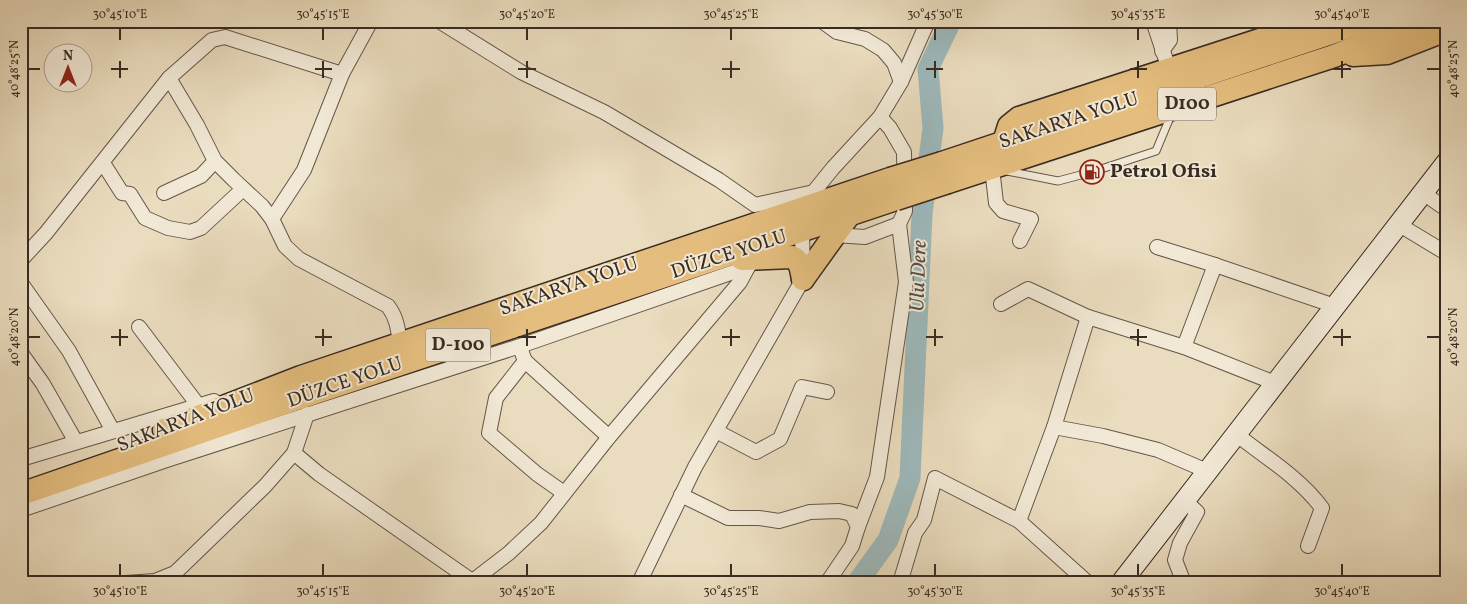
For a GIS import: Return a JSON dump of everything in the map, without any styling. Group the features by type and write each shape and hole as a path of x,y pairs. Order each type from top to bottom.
{"highway":[{"name":"D100","path":"893,189 945,172 992,168 1334,56 1424,21"},
{"path":"1004,142 1009,126 1019,118 1166,60 1309,24 1357,23"},
{"name":"SAKARYA YOLU","path":"945,172 1004,142 1357,23"},
{"path":"1334,56 1387,53 1446,30"},
{"name":"SAKARYA YOLU","path":"21,478 120,447 301,377 400,344 801,220 893,189"},
{"name":"DÜZCE YOLU","path":"21,494 708,261 755,256 801,220 849,215 893,189"},
{"path":"803,279 849,215"},
{"path":"755,256 792,256 799,263 803,279"}],"main road":[{"path":"1121,583 1446,163"}],"street":[{"path":"272,219 304,170 342,74 371,21"},
{"path":"439,21 521,72 604,112 719,180 755,205 814,192"},
{"path":"822,21 837,32 866,39 883,50 894,63 901,82"},
{"path":"639,583 695,467 803,279 801,220 814,192 880,117 901,82 928,21"},
{"path":"1153,21 1166,60"},
{"path":"1166,60 1170,40 1169,21"},
{"path":"21,260 46,233 103,163 169,78 212,40 225,37 342,74"},
{"path":"169,78 215,160 262,206 272,219 285,246 299,259 388,306 397,321 400,344"},
{"path":"828,583 852,546 877,477 906,282 899,224 905,211 904,152 890,128 880,117"},
{"path":"164,193 201,176 215,160"},
{"path":"103,163 122,193 130,194 146,218 168,228 190,232 201,228 243,189"},
{"path":"992,168 996,203 1003,211 1031,219 1020,241"},
{"path":"1422,193 1446,209"},
{"path":"834,235 865,237 899,224"},
{"path":"1398,224 1446,253"},
{"path":"1157,247 1335,306"},
{"path":"21,510 307,414 520,346 755,256"},
{"path":"294,453 319,474 471,582 509,554 540,522 740,282 755,256"},
{"path":"1184,347 1215,265"},
{"path":"21,283 69,351 113,431"},
{"path":"1001,304 1028,289 1088,317 1184,347 1275,383"},
{"path":"1019,521 1054,427 1088,317"},
{"path":"139,327 198,405"},
{"path":"520,346 525,361 609,437"},
{"path":"21,353 44,384 76,442"},
{"path":"525,361 496,398 489,433 537,474 564,493"},
{"path":"21,459 198,405 301,377"},
{"path":"716,431 756,452 780,439 802,387 827,392"},
{"path":"126,583 162,580 175,573 265,486 294,453 307,414"},
{"path":"1054,427 1103,436 1158,450 1207,471"},
{"path":"1236,434 1290,474 1310,492 1322,508 1308,546"},
{"path":"900,583 915,533 924,520 936,478 1019,521 1088,583"},
{"path":"681,495 728,518 759,518 779,521 810,512 839,511 852,514 858,527"},
{"path":"1184,500 1197,512 1180,543 1175,560 1184,583"}],"lane":[{"path":"992,168 1058,181 1156,151 1174,108"}],"waterway":[{"name":"Ulu Dere","path":"857,583 888,540 910,478 922,214 933,128 928,69 951,21"}],"place":[{"name":"Petrol Ofisi","path":"1092,172"}]}
